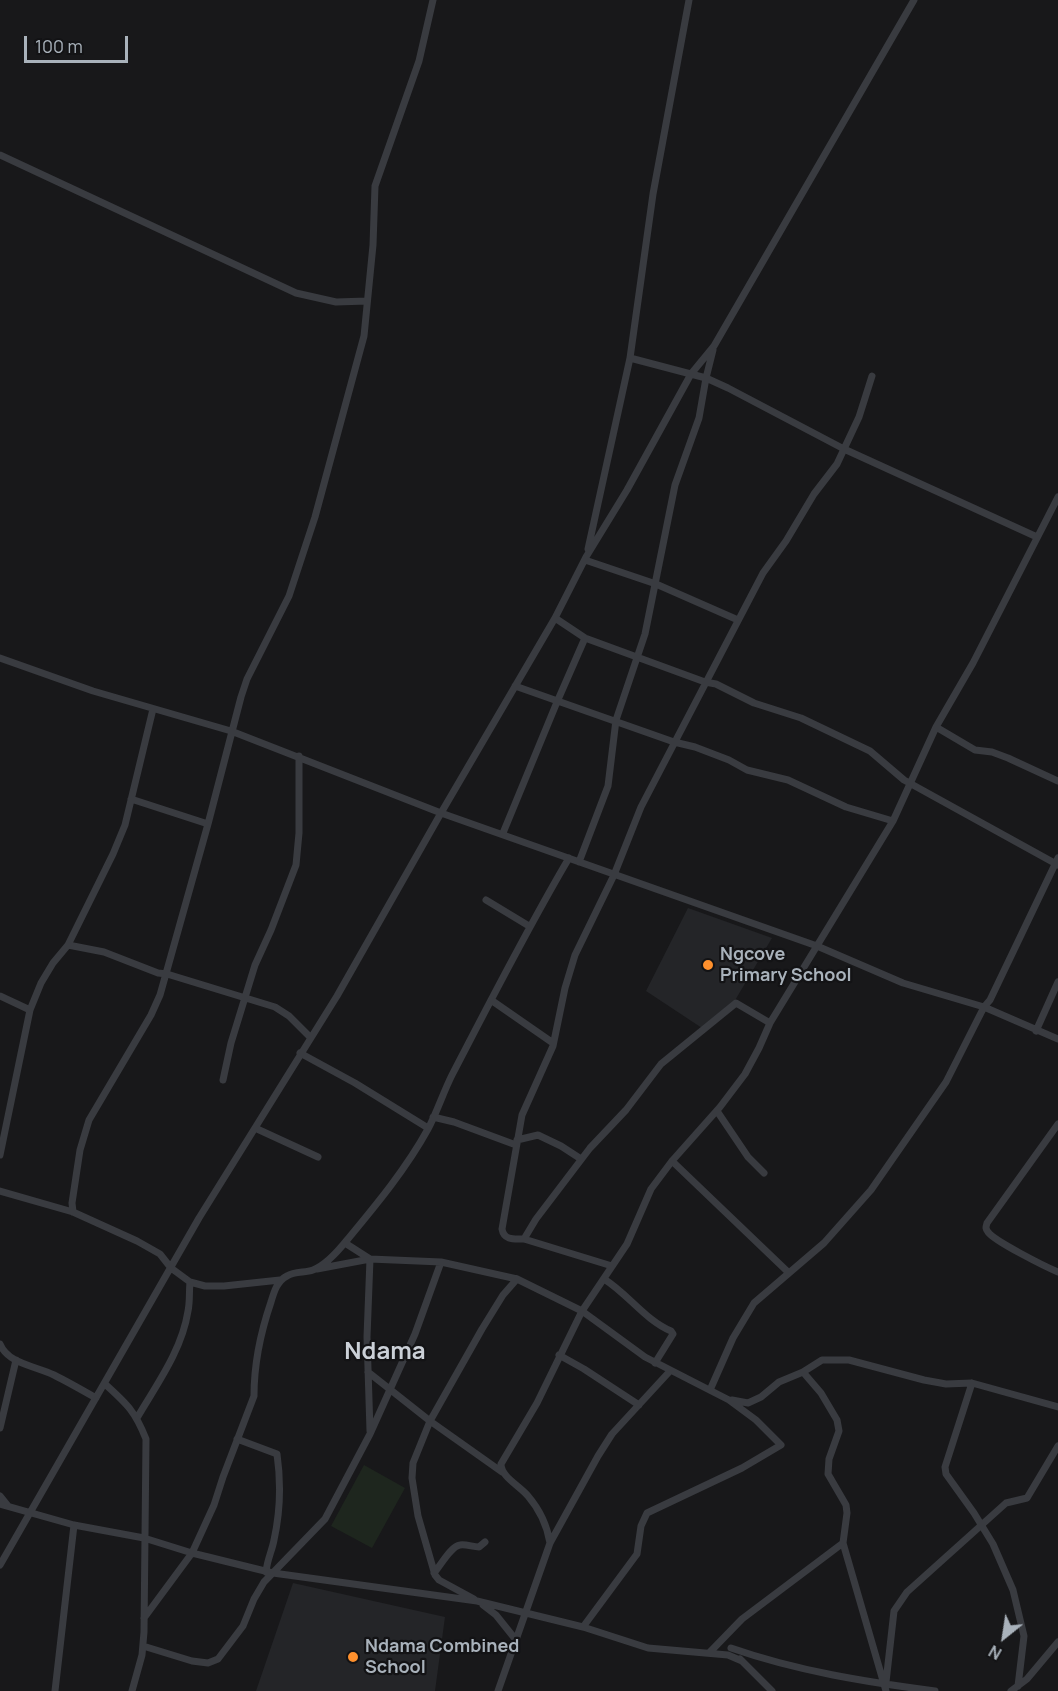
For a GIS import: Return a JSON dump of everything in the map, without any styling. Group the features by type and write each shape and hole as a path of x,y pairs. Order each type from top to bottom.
{"street":[{"path":"74,1212 72,1203 83,1138 90,1120 151,1015 167,974 231,731 248,679 289,596 315,518 364,336 373,245 375,186 419,62 433,0"},
{"path":"586,558 630,357 653,194 689,0"},
{"path":"0,1564 200,1218 337,996 555,618 586,558 627,490 690,374 714,346 914,0"},
{"path":"0,155 296,293 336,302 368,301"},
{"path":"579,862 608,786 616,720 645,634 675,485 699,418 714,346"},
{"path":"630,357 706,378 844,449 1037,537"},
{"path":"612,1266 524,1239 509,1239 504,1235 502,1229 522,1115 543,1071 553,1043 565,987 575,955 614,875 641,807 763,573 786,541 814,494 837,464 859,417 872,376"},
{"path":"502,1472 501,1464 537,1403 582,1311 627,1244 651,1189 745,1074 770,1023 893,821 936,727 973,663 1058,497"},
{"path":"586,558 656,584 738,620"},
{"path":"555,618 585,638 716,684 754,703 801,718 870,751 904,780 1057,862 990,1000 984,1006 946,1082 870,1190 835,1232 754,1303 733,1338 710,1389"},
{"path":"503,833 585,638"},
{"path":"0,658 77,686 231,731 441,813 503,833 614,875 817,946 903,983 984,1006 1058,1039"},
{"path":"515,686 674,742 704,750 747,770 788,780 838,804 893,821"},
{"path":"0,1155 30,1010 41,983 53,963 68,945 125,825 153,709"},
{"path":"936,727 975,750 992,752 1058,781"},
{"path":"223,1080 231,1043 255,965 296,865 299,833 298,756"},
{"path":"131,799 208,824"},
{"path":"314,1270 345,1243 381,1199 428,1128 441,1096 490,1000 529,926 569,858"},
{"path":"486,900 529,926"},
{"path":"68,945 104,952 158,973 246,998 283,1012 310,1037"},
{"path":"1036,1030 1058,982"},
{"path":"0,996 30,1010"},
{"path":"490,1000 553,1043"},
{"path":"524,1239 581,1159 605,1129 626,1110 661,1064 733,1004 740,1005 770,1023"},
{"path":"300,1053 355,1083 428,1128"},
{"path":"717,1111 748,1158 764,1173"},
{"path":"433,1118 517,1142 538,1135 581,1159"},
{"path":"1058,1124 1011,1187 986,1228 993,1236 1058,1272"},
{"path":"255,1128 318,1157"},
{"path":"672,1161 789,1273"},
{"path":"0,1191 74,1212 160,1254 171,1268 190,1282 205,1286 280,1280 289,1274 370,1259 441,1262 517,1279 582,1311 655,1363 710,1389 756,1420 781,1445 742,1468 647,1513 641,1526 637,1554 583,1627"},
{"path":"345,1243 370,1259"},
{"path":"370,1259 367,1337 370,1434"},
{"path":"143,1646 192,1661 208,1663 218,1659 243,1626 254,1599 270,1572 325,1519 370,1434 390,1390 415,1334 441,1262"},
{"path":"516,1640 496,1615 477,1601 439,1580 434,1573 418,1516 411,1471 430,1421 482,1329 503,1295 517,1279"},
{"path":"604,1279 619,1288 659,1326 673,1334 655,1363"},
{"path":"144,1618 192,1553 214,1505 254,1395 255,1365 262,1327 280,1280"},
{"path":"137,1418 166,1371 180,1340 188,1312 190,1282"},
{"path":"0,1344 3,1350 16,1360 51,1373 96,1398"},
{"path":"559,1356 639,1406"},
{"path":"0,1428 16,1360"},
{"path":"729,1400 748,1403 761,1398 779,1382 803,1372 822,1360 849,1360 924,1380 946,1384 972,1383 1058,1407"},
{"path":"498,1691 550,1543 612,1434 670,1371"},
{"path":"368,1372 430,1421 502,1472 529,1497 544,1519 550,1543"},
{"path":"803,1372 821,1393 837,1420 839,1431 828,1468 831,1481 846,1505 843,1543 886,1688"},
{"path":"972,1383 945,1467 950,1481 993,1544 1013,1590 1023,1628 1024,1644 1018,1686"},
{"path":"105,1384 128,1404 146,1439 143,1646 132,1691"},
{"path":"237,1439 277,1455 279,1508 274,1541 269,1554 270,1572"},
{"path":"886,1688 894,1611 898,1602 1006,1503 1027,1498 1058,1446"},
{"path":"0,1496 8,1506"},
{"path":"0,1504 74,1525 144,1538 192,1553 270,1572 477,1601 583,1627 648,1648 728,1655 742,1661"},
{"path":"55,1691 74,1525"},
{"path":"434,1573 451,1549 460,1545 479,1547 485,1542"},
{"path":"709,1653 742,1619 843,1543"},
{"path":"722,1638 772,1691"},
{"path":"1011,1691 1027,1679 1058,1643"},
{"path":"731,1648 792,1667 886,1688 935,1691"}],"shaded area":[{"name":"Ngcove Primary School","path":"688,908 772,938 734,1002 705,1030 646,991"},
{"path":"364,1465 405,1488 372,1548 331,1526"},
{"name":"Ndama Combined School","path":"293,1583 445,1617 435,1691 256,1691"}],"place":[{"name":"Ngcove Primary School","path":"708,965"},
{"name":"Ndama Combined School","path":"353,1657"}],"district":[{"name":"Ndama","path":"385,1352"}]}
